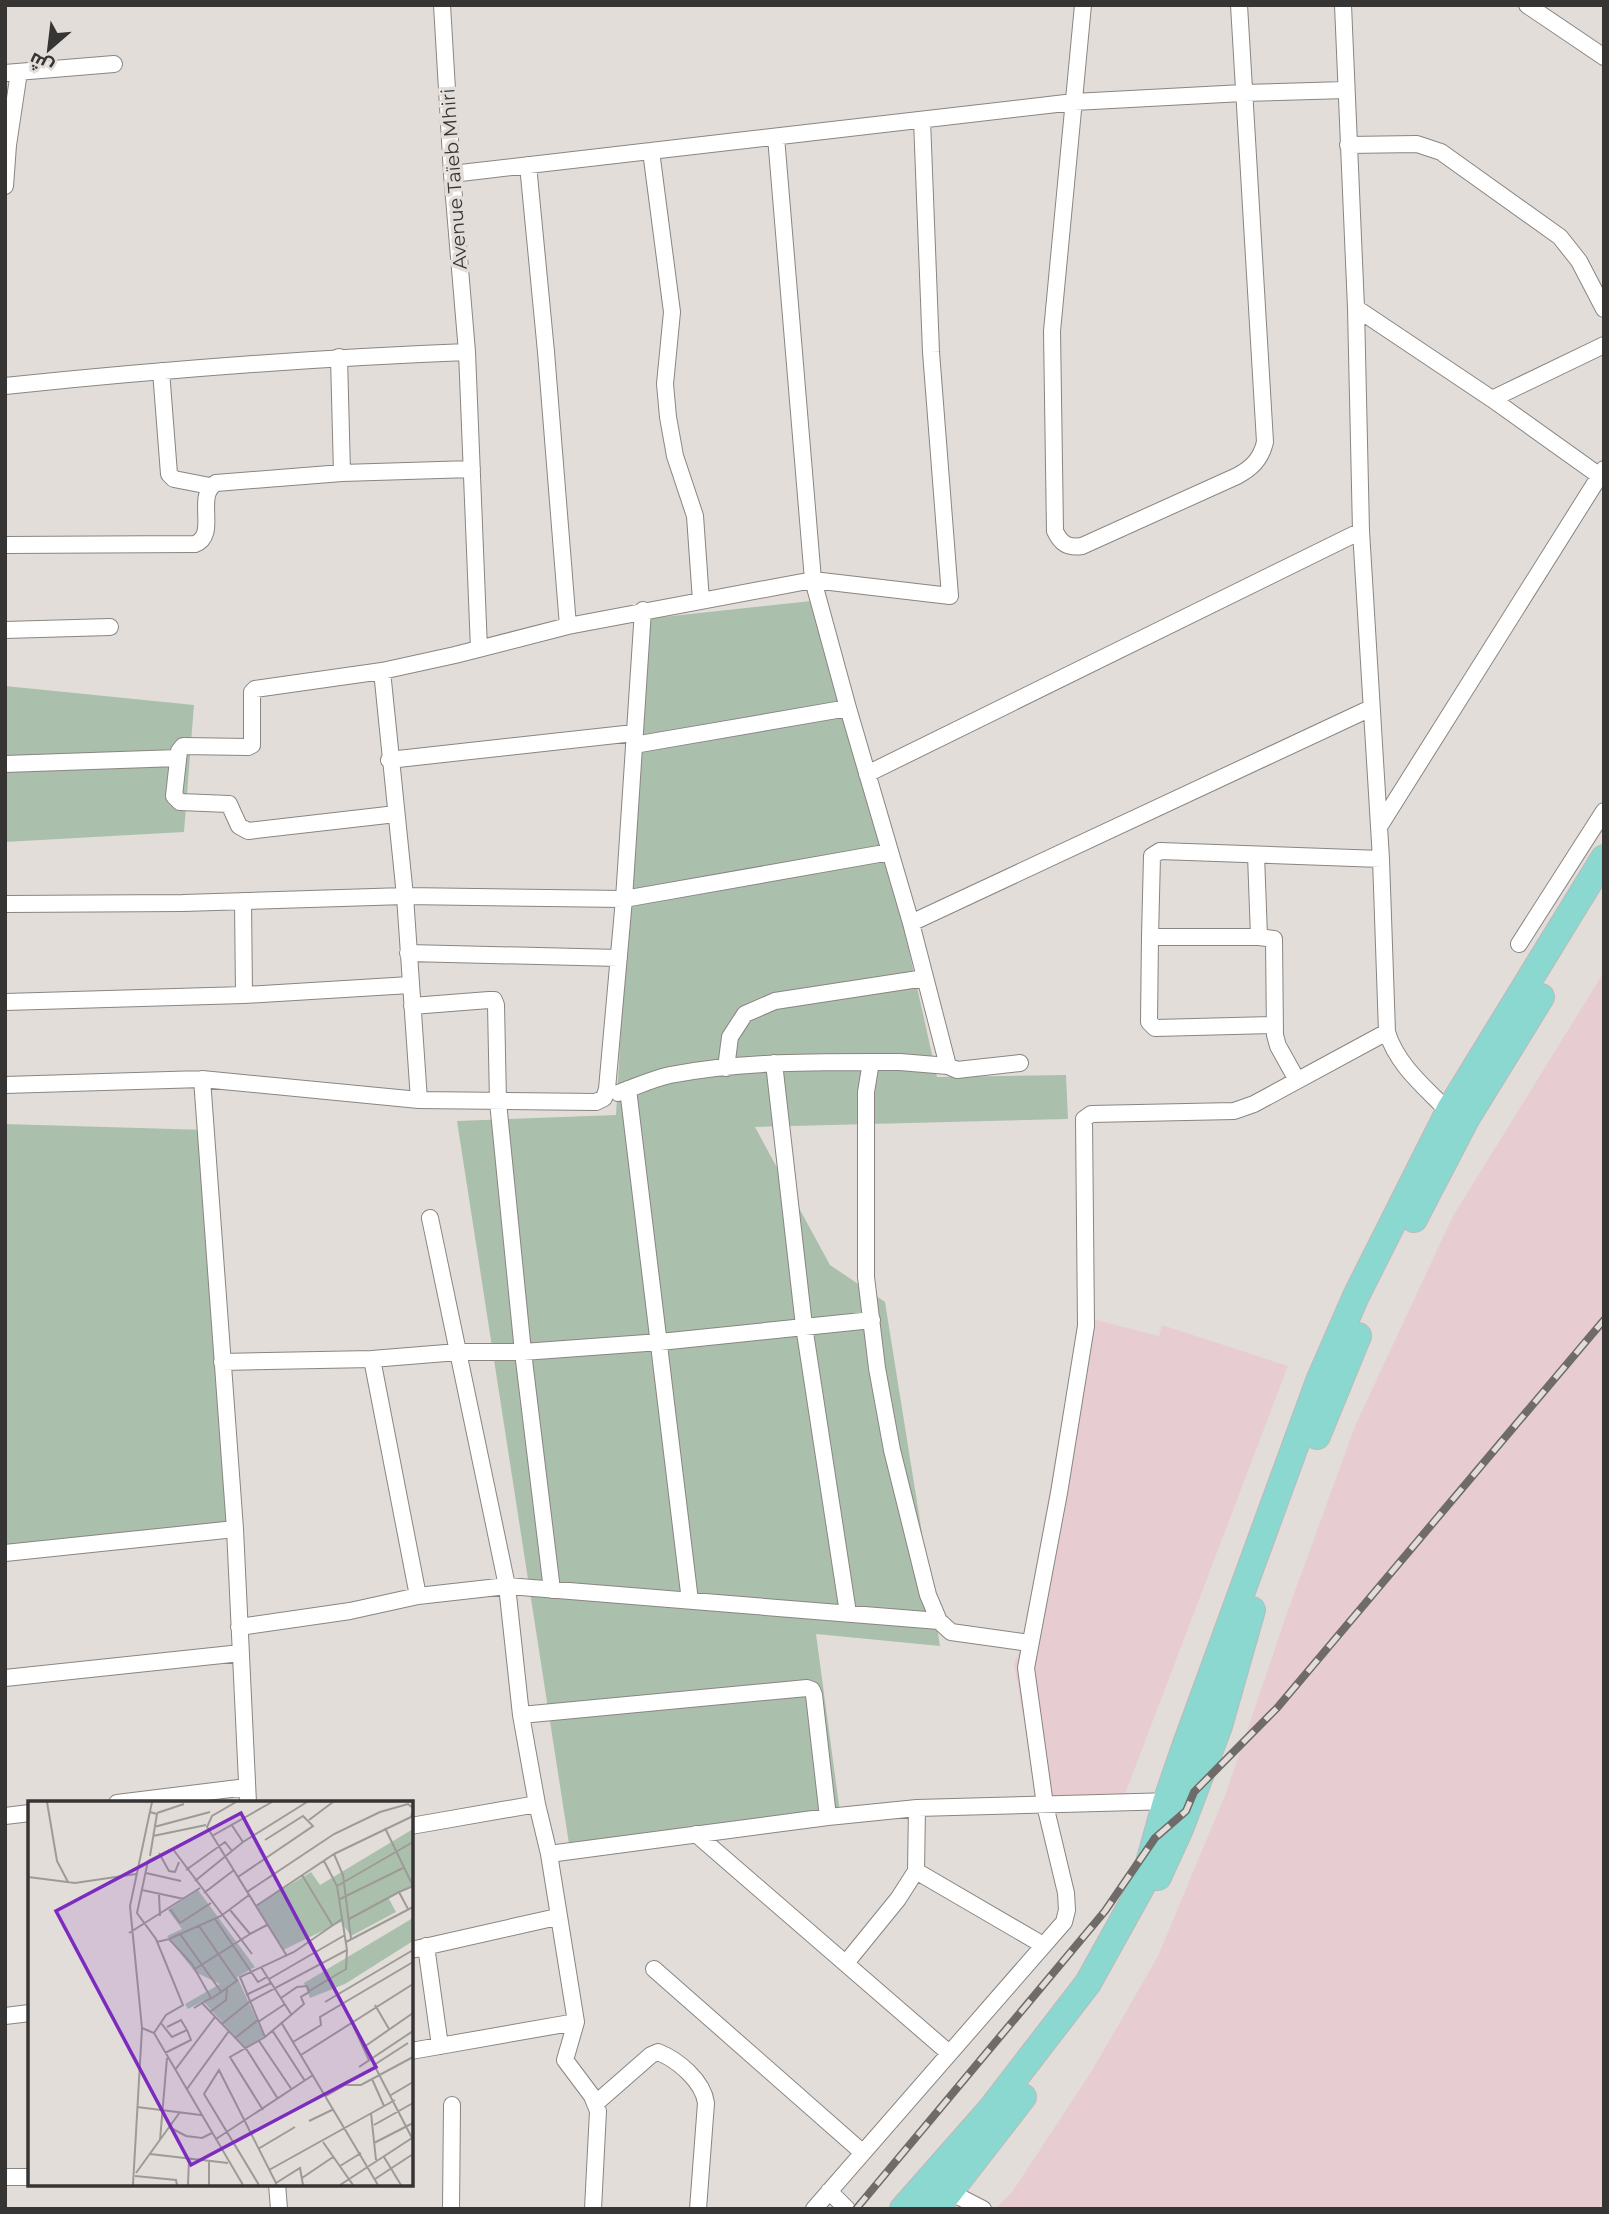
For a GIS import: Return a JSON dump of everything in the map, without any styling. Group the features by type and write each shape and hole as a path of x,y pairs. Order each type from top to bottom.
{"highway":[{"path":"903,2209 938,2193 1018,2103 1109,1976 1132,1935 1180,1829 1178,1801 1319,1381 1356,1296 1450,1109 1604,858"},
{"path":"1178,1801 1219,1726 1258,1589 1301,1473 1365,1318 1466,1119 1604,893"}],"street":[{"name":"Avenue Taïeb Mhiri","path":"442,5 452,174 467,352 479,649"},
{"path":"1083,5 1052,331 1055,531 1065,545 1074,547 1082,547 1237,476 1253,465 1262,452 1265,442 1259,325 1239,5"},
{"path":"1343,5 1356,308 1361,531 1381,859 1387,1032 1391,1046 1400,1060 1441,1104 1450,1109"},
{"path":"1527,5 1602,52"},
{"path":"5,185 12,72 114,64"},
{"path":"452,174 1074,102 1346,90"},
{"path":"396,814 248,831 239,826 229,804 175,800 179,750 183,746 252,745 252,692 255,689 382,671 643,610 813,580 950,596 931,352 922,120"},
{"path":"776,137 813,580 911,923 948,1066"},
{"path":"1348,145 1417,144 1441,152 1560,237 1579,261 1604,309"},
{"path":"651,151 672,312 665,384 668,417 675,456 695,516 701,601"},
{"path":"528,165 547,352 568,626"},
{"path":"1356,308 1602,475 1379,827"},
{"path":"1492,399 1604,345"},
{"path":"5,386 340,357 467,352"},
{"path":"340,357 342,473"},
{"path":"161,371 169,474 174,479 210,486 216,483 342,473 472,469"},
{"path":"5,545 195,544 205,536 207,493 210,486"},
{"path":"867,774 1361,531"},
{"path":"604,1098 624,899 643,610"},
{"path":"5,630 110,627"},
{"path":"382,671 405,896 419,1100"},
{"path":"389,760 634,739 848,708"},
{"path":"911,923 1371,708"},
{"path":"5,764 178,758"},
{"path":"1519,944 1604,811"},
{"path":"1274,1025 1155,1028 1149,1022 1152,856 1164,850 1381,859"},
{"path":"5,904 405,896 624,899 890,852"},
{"path":"1256,855 1259,937"},
{"path":"243,901 244,995"},
{"path":"1150,937 1259,937 1275,941 1274,1025 1278,1046 1297,1080"},
{"path":"408,953 619,958"},
{"path":"726,1068 730,1037 745,1014 775,1001 925,978"},
{"path":"5,1002 244,995 410,985"},
{"path":"412,1006 494,1000 496,1004 498,1102 523,1352 552,1590"},
{"path":"814,2209 1064,1922 1067,1910 1066,1893 1045,1805 1026,1668 1059,1493 1086,1326 1084,1119 1091,1114 1234,1111 1254,1104 1387,1032"},
{"path":"871,1062 866,1092 866,1277 877,1368 892,1450 928,1595 939,1621 951,1632 1030,1643"},
{"path":"5,1085 202,1079 419,1100 596,1102 667,1076 774,1063 900,1062 948,1066 957,1070 1020,1063"},
{"path":"774,1063 804,1326 848,1614"},
{"path":"150,1801 247,1795 235,1529 202,1079"},
{"path":"628,1089 690,1601"},
{"path":"430,1218 507,1586 521,1715 549,1854 576,2022 565,2060 598,2111 593,2209"},
{"path":"222,1362 372,1359 458,1352 523,1352 660,1342 872,1320"},
{"path":"372,1359 418,1596"},
{"path":"5,1553 235,1529"},
{"path":"239,1627 350,1611 418,1596 507,1586 939,1621"},
{"path":"5,1678 241,1653"},
{"path":"521,1715 807,1688 814,1695 828,1816"},
{"path":"549,1854 828,1816 917,1808 1178,1801"},
{"path":"413,1825 537,1804"},
{"path":"846,1963 898,1899 916,1871 917,1808"},
{"path":"5,1816 28,1814"},
{"path":"696,1834 949,2053"},
{"path":"916,1871 1043,1945"},
{"path":"440,2046 419,1948 557,1917"},
{"path":"654,1969 862,2152"},
{"path":"5,2015 28,2013"},
{"path":"413,2051 576,2022"},
{"path":"595,2104 651,2055 659,2052 698,2082 705,2093 706,2103 698,2209"},
{"path":"451,2209 452,2105"},
{"path":"5,2178 28,2177"},
{"path":"277,2186 279,2209"},
{"path":"829,2191 847,2209"},
{"path":"938,2193 983,2209"}],"shaded area":[{"path":"1604,972 1604,2209 995,2209 1012,2192 1093,2069 1158,1956 1226,1793 1287,1613 1355,1426 1453,1216"},
{"path":"1081,1316 1159,1336 1162,1325 1288,1366 1125,1794 1038,1802 1014,1664 1022,1645"}],"green space":[{"path":"811,601 903,924 937,1077 1066,1075 1068,1119 755,1127 830,1265 885,1302 940,1646 816,1634 841,1820 569,1844 457,1121 616,1115 644,619"},
{"path":"5,686 194,705 184,832 5,842"},
{"path":"5,1124 207,1130 227,1535 5,1546"}],"railway":[{"path":"856,2209 1105,1911 1155,1838 1186,1811 1194,1792 1277,1708 1604,1320"}]}
